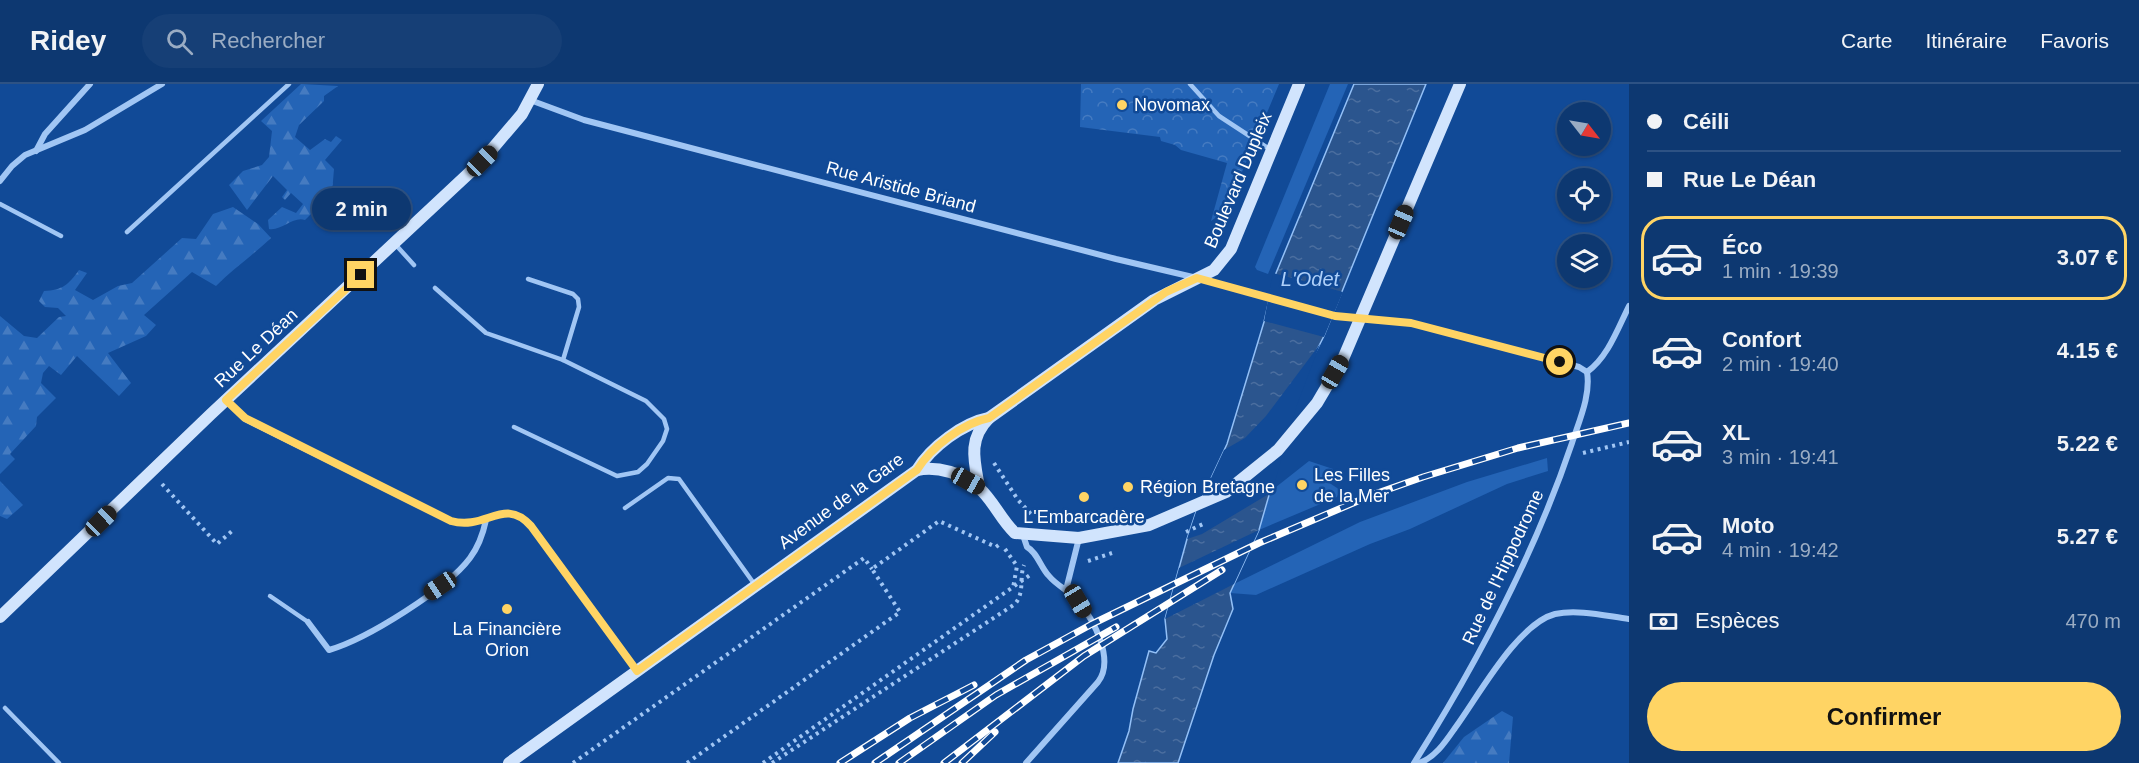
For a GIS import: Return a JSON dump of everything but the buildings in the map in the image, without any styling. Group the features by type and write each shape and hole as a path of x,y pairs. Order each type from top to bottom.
{"main road":[{"name":"Rue Le Déan","path":"0,617 226,400 492,151 511,129 538,84"},
{"name":"Boulevard Dupleix","path":"1197,278 1220,265 1231,249 1299,84"},
{"path":"917,470 934,467 958,475 979,487 1015,533 1023,535 1032,532 1079,538 1139,528 1198,506 1226,492 1252,474 1284,444 1328,386 1360,320 1460,84"},
{"name":"Avenue de la Gare","path":"509,763 917,470 931,451 969,424 989,418 1154,300 1197,278"},
{"path":"979,487 973,448 977,433 989,418"}],"street":[{"path":"36,151 45,134 90,84"},
{"path":"0,181 12,165 36,151 85,130 162,84"},
{"name":"Rue Aristide Briand","path":"530,100 584,120 1125,262 1197,278 1332,315 1360,320"},
{"path":"1360,320 1384,319 1411,323 1528,352 1580,367 1587,372 1606,351 1629,306"},
{"name":"Rue de l'Hippodrome","path":"1414,763 1483,647 1560,479 1586,400 1587,372"},
{"path":"226,400 245,418 440,516 465,524 513,512 524,519 637,671"},
{"path":"308,622 329,650 357,639 395,617 457,572 476,549 486,520"},
{"path":"1023,535 1027,547 1032,550 1044,571 1078,601 1092,624 1104,657 1105,670 1098,682 1026,763"},
{"path":"1066,590 1079,538"},
{"path":"1419,763 1426,761 1441,746 1513,647 1535,625 1555,614 1566,613 1629,619"}],"lane":[{"path":"127,232 289,84"},
{"path":"1190,84 1219,116 1271,150"},
{"path":"0,204 61,236"},
{"path":"394,244 414,265"},
{"path":"528,279 573,294 578,299 579,307 563,360"},
{"path":"435,288 474,324 493,338 563,360 646,401 664,418 667,429 663,441 638,472 617,476 514,427"},
{"path":"625,508 669,478 679,479 755,585"},
{"path":"270,596 308,622"},
{"path":"5,708 59,763"}],"path":[{"path":"1568,455 1629,441"},
{"path":"994,462 1018,500 1033,516 1041,519"},
{"path":"152,472 217,544 232,531"},
{"path":"872,569 939,521 996,547 1001,544"},
{"path":"996,537 1017,566 1013,589"},
{"path":"573,763 864,558 900,612 687,763"},
{"path":"772,763 1015,604 1021,593 1020,576 1024,563"},
{"path":"763,763 1013,589 1033,572"}],"green space":[{"path":"301,84 338,86 324,96 324,101 299,125 295,137 310,150 325,139 331,142 336,136 342,140 325,160 334,169 331,205 319,219 312,213 305,220 296,220 278,228 269,229 268,220 282,207 296,213 303,204 291,193 285,200 282,197 287,190 273,176 247,210 229,185 243,171 262,165 269,157 272,131 261,121"},
{"path":"1081,84 1279,84 1226,210 1211,221 1227,163 1181,150 1175,145 1161,141 1160,137 1080,127"},
{"path":"1330,84 1348,84 1268,274 1255,267"},
{"path":"233,207 258,224 271,238 216,286 192,272 144,315 156,325 146,336 108,353 131,383 119,396 77,356 61,375 49,366 43,373 41,383 56,398 37,417 36,426 10,454 15,459 0,474 0,316 24,336 37,338 59,317 66,316 58,308 45,307 39,301 44,291 65,286 79,270 87,273 75,290 93,300 118,286 132,283 182,238 196,239 213,214"},
{"path":"1547,458 1548,471 1507,484 1410,529 1370,544 1256,595 1230,593 1234,584 1360,522 1467,482"},
{"path":"1309,461 1333,469 1328,482 1340,490 1337,497 1259,530 1271,491"},
{"path":"0,481 23,505 7,519 0,516"},
{"path":"1502,711 1513,717 1509,763 1443,763 1464,737"}],"water":[{"name":"L'Odet","path":"1354,84 1426,84 1324,336 1303,377 1259,530 1230,593 1233,609 1214,655 1178,763 1118,763 1129,731 1149,651 1156,653 1167,639 1165,619 1187,539 1198,506 1227,444 1264,322 1274,278"}],"pier":[{"path":"1273,273 1343,292 1324,337 1264,321"},
{"path":"1320,344 1297,405 1272,492 1202,534 1187,539 1198,506 1224,450 1245,438 1266,416"},
{"path":"1259,530 1234,584 1165,619 1179,568"}],"railway":[{"path":"875,763 1026,660 1092,624 1259,543 1372,495 1423,477 1518,448 1629,423"},
{"path":"944,763 1084,656 1222,570"},
{"path":"899,763 996,695 1116,627"},
{"path":"840,763 910,718 974,685"},
{"path":"962,763 995,732"}],"place":[{"name":"Novomax","path":"1122,105"},
{"name":"Les Filles de la Mer","path":"1302,485"},
{"name":"Région Bretagne","path":"1128,487"},
{"name":"L'Embarcadère","path":"1084,497"},
{"name":"La Financière Orion","path":"507,609"}],"route":[{"path":"361,275 226,400 245,418 451,521 465,524 475,523 507,513 518,514 531,526 637,671 917,470 931,451 969,424 989,418 1166,292 1197,278 1335,316 1411,323 1560,362"}]}
